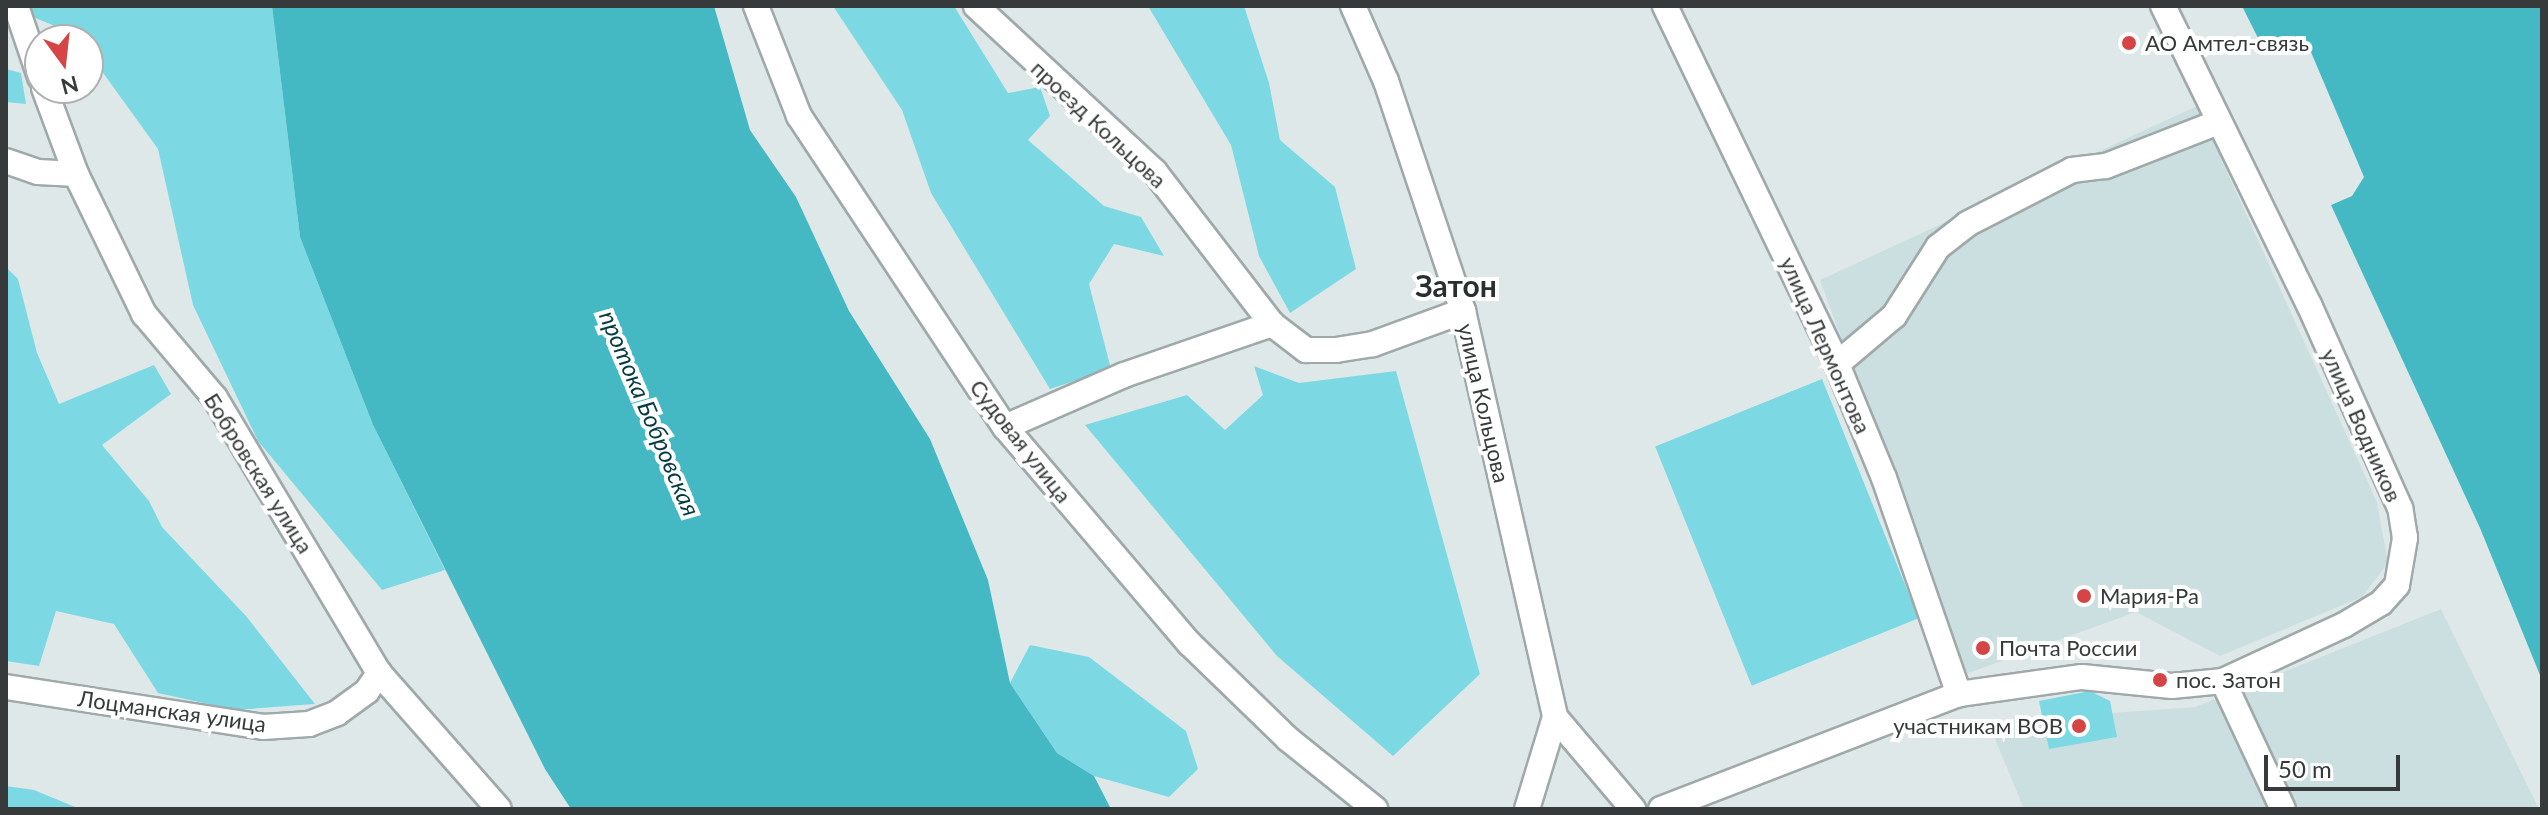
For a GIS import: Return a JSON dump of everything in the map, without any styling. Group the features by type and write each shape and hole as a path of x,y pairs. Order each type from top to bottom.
{"street":[{"path":"16,6 24,30"},
{"name":"Судовая улица","path":"756,6 799,116 1005,427 1190,644 1288,739 1375,809"},
{"name":"проезд Кольцова","path":"976,6 1155,172 1272,324 1306,350 1336,350 1373,344 1463,311"},
{"name":"улица Кольцова","path":"1353,6 1386,81 1463,311 1555,717 1527,809"},
{"name":"улица Лермонтова","path":"1665,6 1837,364 1884,478 1959,694"},
{"name":"улица Водников","path":"2163,6 2366,433 2400,508 2405,538 2397,585 2381,603 2223,681"},
{"name":"Бобровская улица","path":"50,104 76,174 144,314 215,398 379,673"},
{"path":"1837,364 1894,316 1938,247 1967,224 2072,170 2106,166 2219,122"},
{"path":"6,161 38,172 76,174"},
{"path":"1005,427 1124,375 1272,324"},
{"path":"379,673 499,809"},
{"name":"Лоцманская улица","path":"6,687 263,727 309,724 337,713 367,691 379,673"},
{"path":"1661,809 1959,694 2082,677 2172,686 2223,681 2283,809"},
{"path":"1555,717 1633,809"}],"shaded area":[{"path":"7,6 272,6 300,237 373,425 445,570 382,590 258,441 193,305 158,149 104,74 104,24 50,24"},
{"path":"833,6 954,6 1008,93 1040,87 1050,116 1028,140 1104,206 1141,217 1164,256 1114,244 1089,284 1111,369 1050,389 931,193 902,110"},
{"path":"1148,6 1244,6 1269,83 1280,140 1335,187 1356,269 1290,313 1259,256 1231,145"},
{"path":"6,69 21,73 24,104 6,102"},
{"path":"2197,106 2377,502 2388,563 2362,597 2220,656 2136,612 1963,675 1820,280"},
{"path":"6,267 18,279 37,353 59,404 154,365 171,394 102,445 149,501 162,527 246,616 315,704 235,710 158,693 114,624 56,611 39,666 6,661"},
{"path":"1254,366 1299,383 1396,371 1480,674 1393,756 1277,656 1085,425 1187,395 1225,430 1263,395"},
{"path":"1822,379 1919,618 1752,686 1655,446"},
{"path":"2441,609 2539,809 2024,809 1988,722 2195,707"},
{"path":"1030,645 1089,657 1186,731 1198,769 1169,797 1094,776 1057,753 1010,683"},
{"path":"2090,691 2110,701 2117,737 2049,749 2039,701"},
{"path":"6,786 34,790 80,809 6,809"}],"water":[{"name":"протока Бобровская","path":"272,6 714,6 750,130 796,197 849,311 930,439 988,580 1010,683 1057,753 1094,776 1111,809 571,809 545,769 373,425 300,237"},
{"path":"2242,6 2542,6 2542,680 2480,528 2331,205 2352,196 2364,177 2305,38 2260,42"}],"place":[{"name":"АО Амтел-связь","path":"2129,43"},
{"name":"Мария-Ра","path":"2084,596"},
{"name":"Почта России","path":"1983,648"},
{"name":"пос. Затон","path":"2160,680"},
{"name":"участникам ВОВ","path":"2079,726"}],"district":[{"name":"Затон","path":"1456,285"}]}
